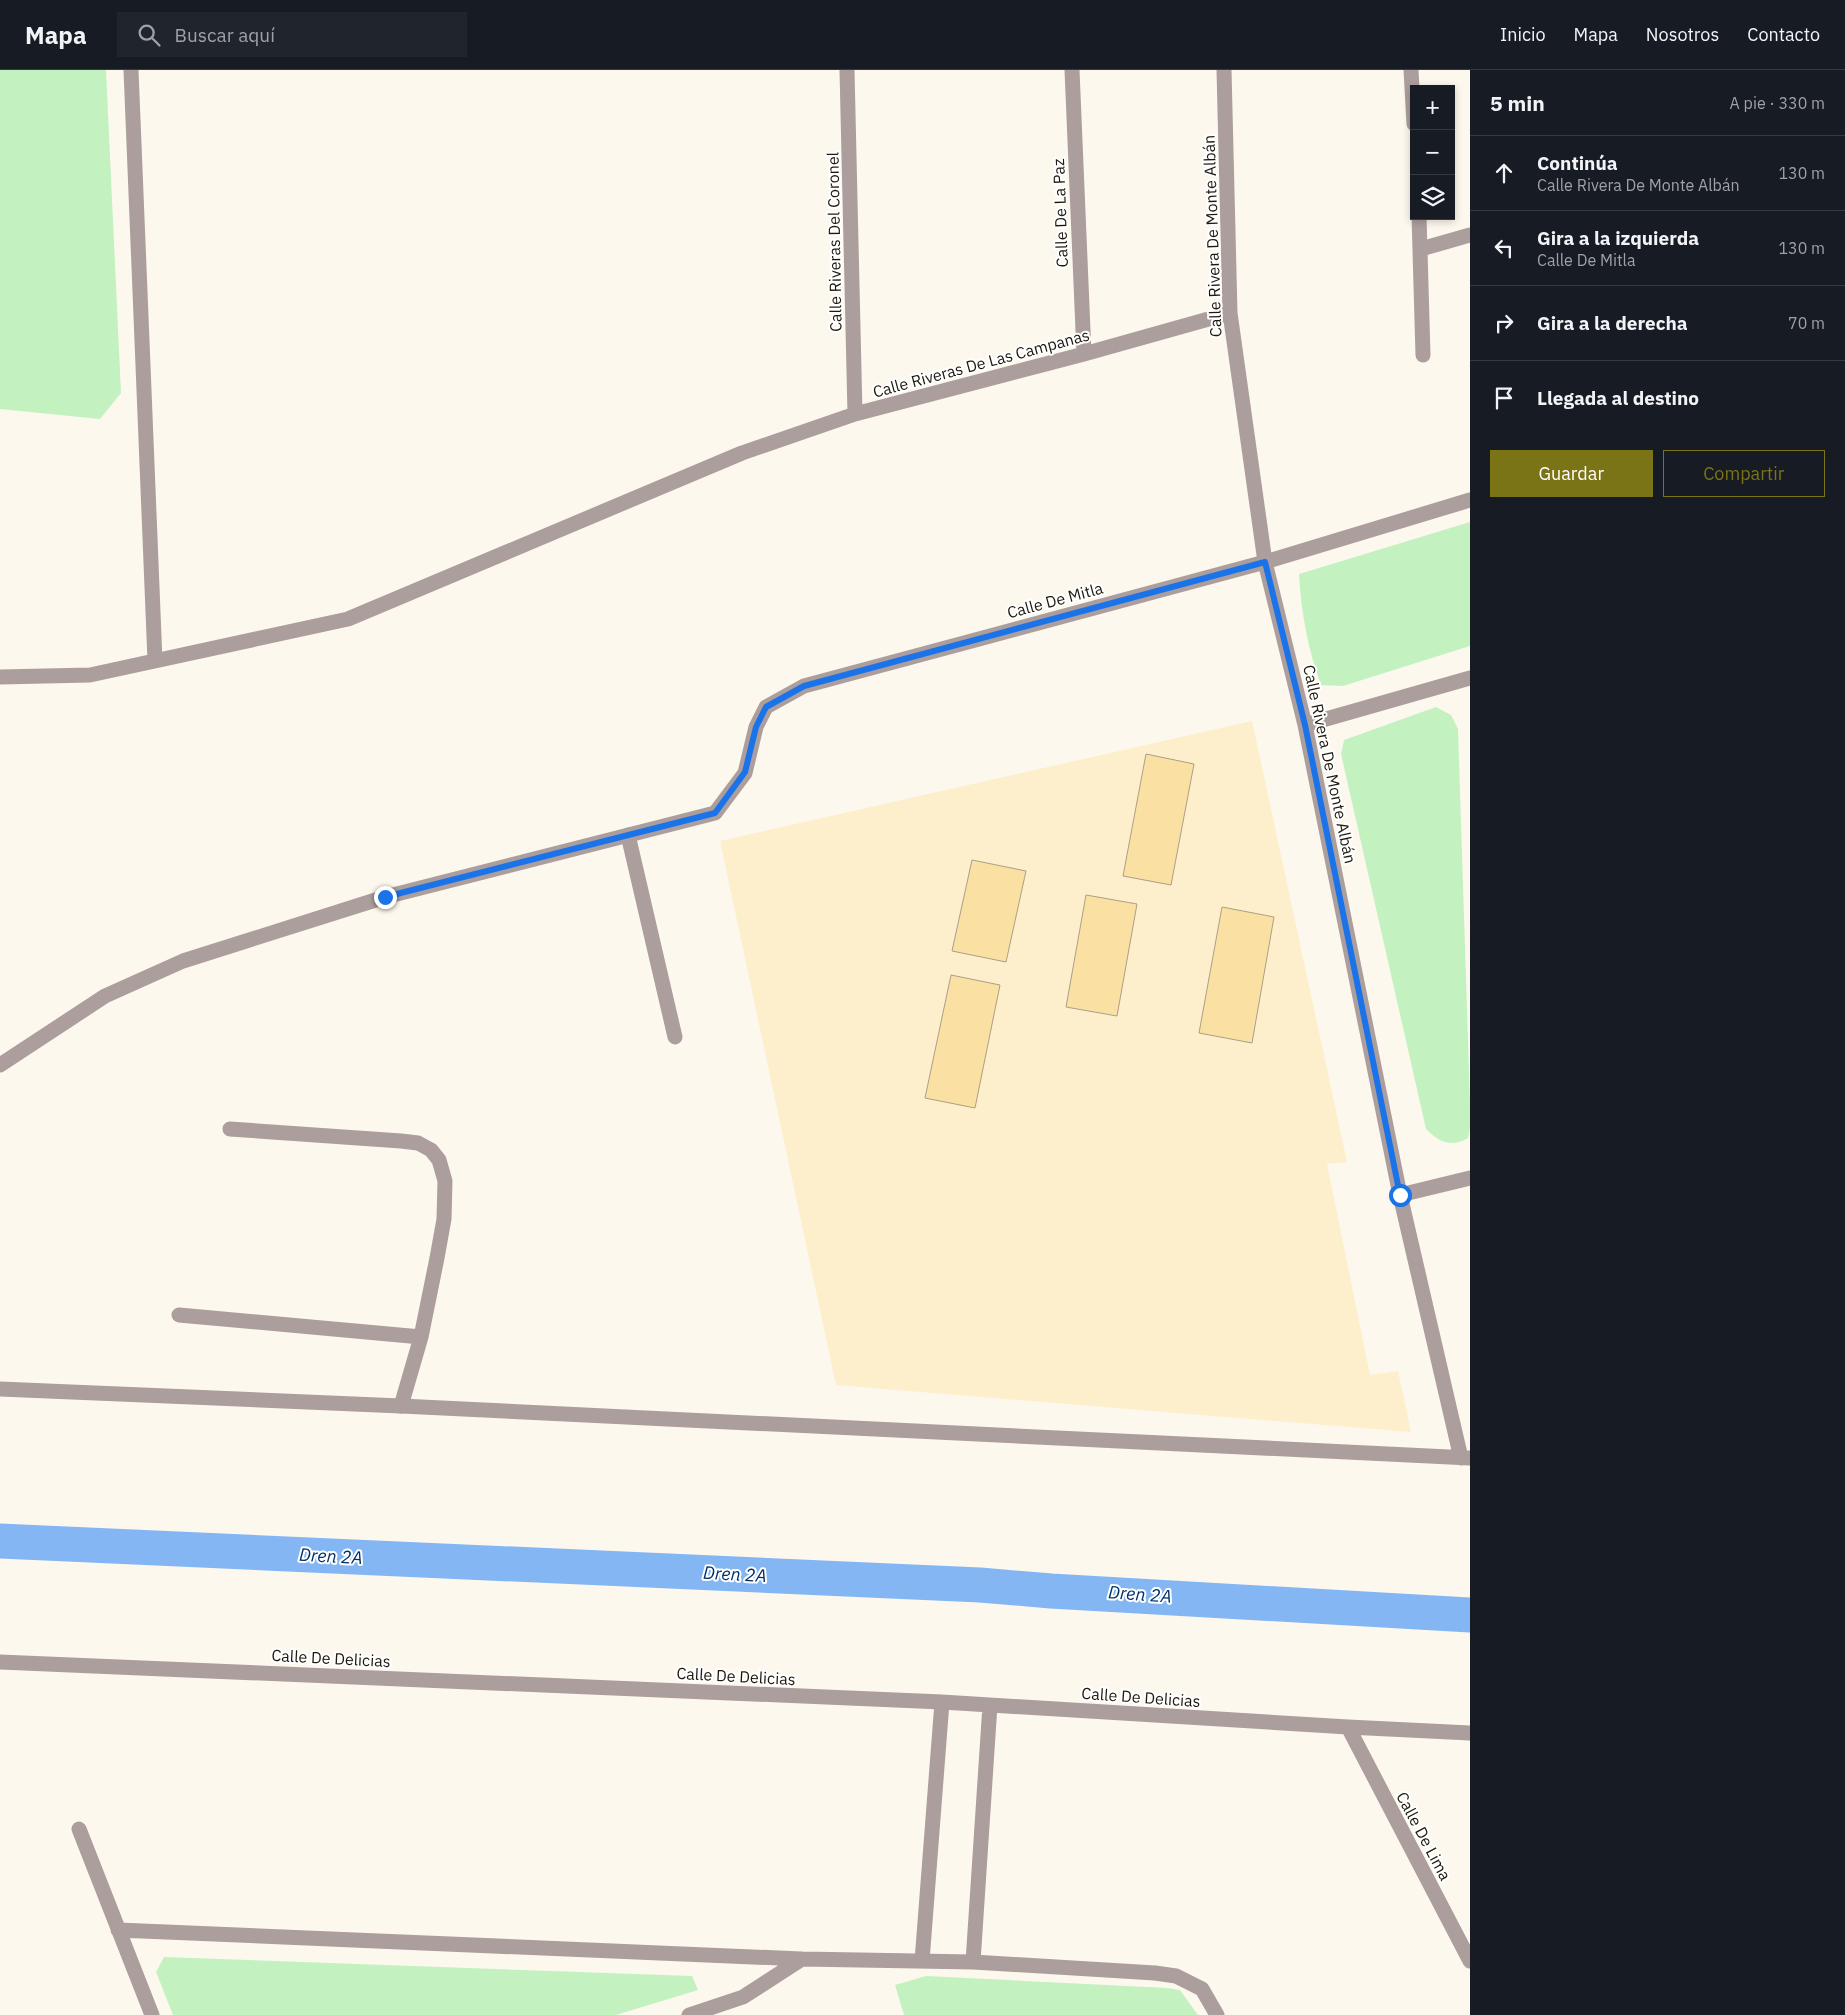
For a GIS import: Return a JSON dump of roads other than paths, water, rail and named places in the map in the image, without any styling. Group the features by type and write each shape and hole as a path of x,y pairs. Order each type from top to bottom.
{"street":[{"path":"131,70 155,661"},
{"name":"Calle Riveras Del Coronel","path":"847,70 855,414"},
{"name":"Calle De La Paz","path":"1072,70 1084,354"},
{"name":"Calle Rivera De Monte Albán","path":"1224,70 1230,313 1265,562 1305,725 1400,1195 1465,1458"},
{"path":"1411,70 1412,85"},
{"path":"1419,220 1423,355"},
{"path":"1421,249 1470,235"},
{"name":"Calle Riveras De Las Campanas","path":"0,677 90,675 348,619 742,453 855,414 1084,354 1230,313"},
{"name":"Calle De Mitla","path":"628,835 715,813 745,772 756,727 766,707 804,686 1265,562 1470,500"},
{"path":"1305,725 1470,678"},
{"path":"0,1065 105,996 183,961 385,897 628,835 675,1037"},
{"path":"230,1129 418,1143 432,1150 439,1160 445,1181 444,1219 421,1337 401,1406"},
{"path":"1400,1195 1470,1178"},
{"path":"179,1315 421,1337"},
{"path":"0,1389 401,1406 1465,1458"},
{"name":"Calle De Delicias","path":"0,1662 942,1702 1470,1733"},
{"path":"922,1961 942,1702"},
{"path":"973,1962 990,1705"},
{"name":"Calle De Lima","path":"1348,1727 1470,1961"},
{"path":"79,1830 152,2015"},
{"path":"118,1930 802,1959 973,1962 1176,1976 1202,1989 1217,2015"},
{"path":"689,2015 743,1997 802,1959"}],"waterway":[{"name":"Dren 2A","path":"0,1541 980,1585 1051,1591 1470,1615"}]}
